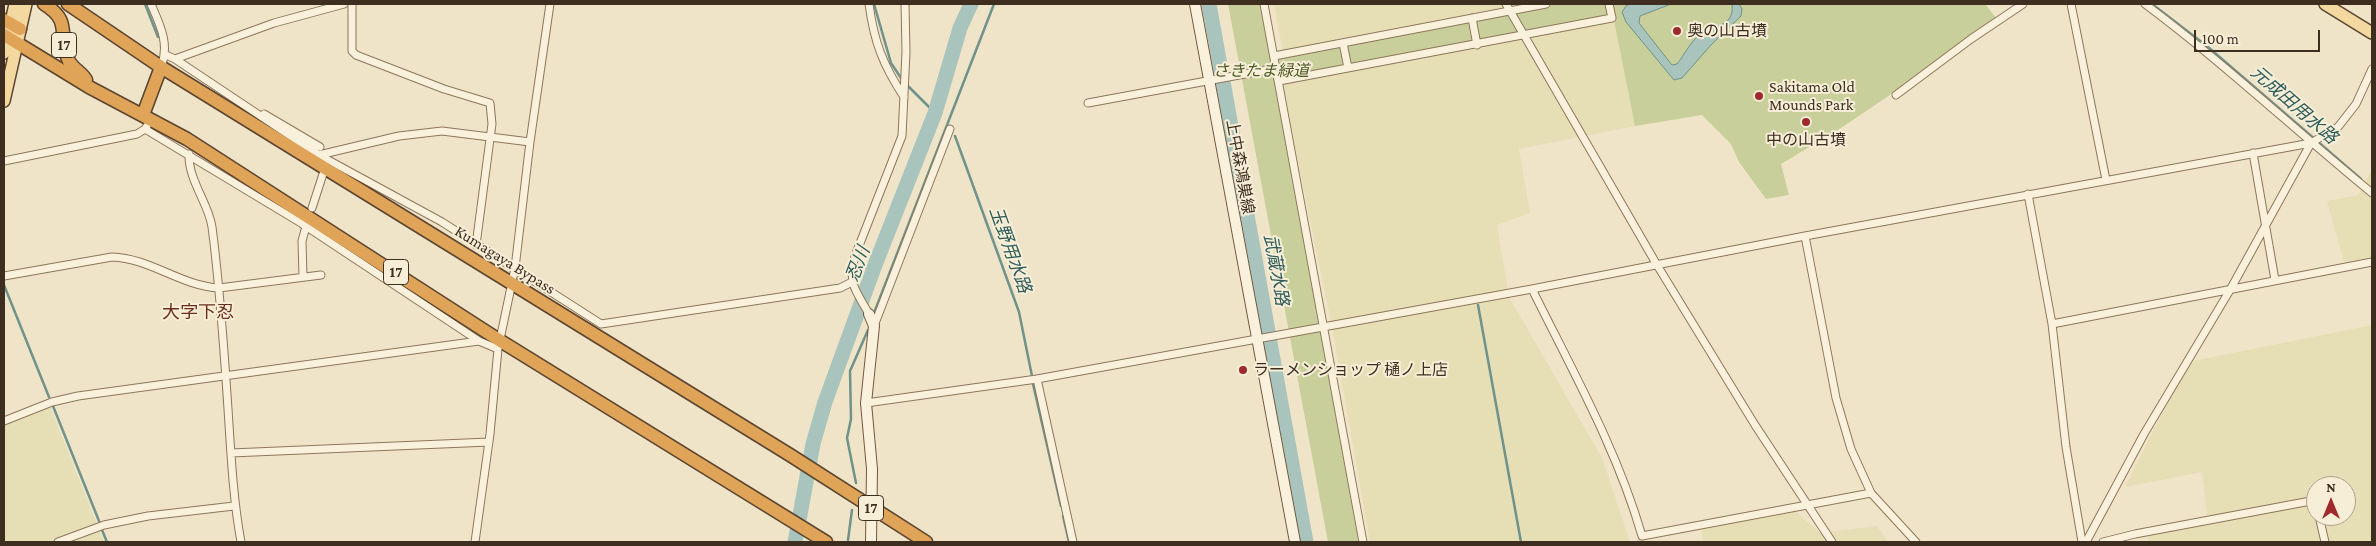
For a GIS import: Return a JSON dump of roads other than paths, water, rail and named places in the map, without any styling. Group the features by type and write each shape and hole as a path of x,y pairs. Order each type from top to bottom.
{"highway":[{"name":"17","path":"44,4 55,11 63,24 64,46 68,61 85,77 89,87"},
{"name":"Kumagaya Bypass","path":"68,4 164,61 512,284 790,455 926,542"},
{"name":"17","path":"9,39 310,217 499,344 770,510 826,542"},
{"path":"146,121 164,61"}],"main road":[{"path":"4,101 9,39 15,4"},
{"path":"11,24 26,4"},
{"name":"上中森鴻巣線","path":"1194,4 1213,81 1296,542"},
{"path":"2325,4 2372,33"},
{"path":"4,53 9,39"},
{"path":"869,314 874,326 866,403 872,468 873,509 871,542"}],"street":[{"path":"151,4 163,33 164,61 175,59 274,23 344,4"},
{"path":"352,4 352,51 356,55 444,89 490,103 490,137 476,245"},
{"path":"475,542 489,442 499,344 515,268 530,142 550,4"},
{"path":"869,4 873,36 890,77 904,98"},
{"path":"869,314 853,285 850,274 855,256 902,136 906,4"},
{"path":"1264,4 1362,542"},
{"path":"1274,56 1472,18 1508,7 1546,4"},
{"path":"1279,81 1525,36 1612,18 1610,4"},
{"path":"1896,95 1971,39 2023,4"},
{"path":"2071,4 2106,180"},
{"path":"2145,4 2202,46 2315,141 2372,193"},
{"path":"1508,7 1657,265 1832,542"},
{"path":"1472,18 1477,45"},
{"path":"1343,43 1348,68"},
{"path":"175,59 319,155 442,222 601,324 853,285"},
{"path":"1088,103 1276,68"},
{"path":"866,403 1037,379 1284,336 2315,141 2338,127 2356,104 2372,69"},
{"path":"254,113 264,114 320,147"},
{"path":"4,161 137,134 146,121 189,154 301,223 480,341"},
{"path":"874,326 950,129"},
{"path":"319,155 399,136 442,131 530,142"},
{"path":"2084,542 2144,434 2230,290 2315,141"},
{"path":"2253,153 2275,280"},
{"path":"189,154 199,195 212,224 226,376 234,506 241,542"},
{"path":"312,208 323,174"},
{"path":"2028,194 2052,324 2066,447 2084,542"},
{"path":"304,278 302,241 305,230"},
{"path":"1805,236 1836,398 1851,449 1872,493 1916,542"},
{"path":"4,276 112,256 129,257 202,287 219,288 321,276"},
{"path":"2052,324 2372,262"},
{"path":"1532,289 1611,450 1630,494 1642,536 1872,493"},
{"path":"4,420 52,402 78,396 480,341 499,344"},
{"path":"1037,379 1073,542"},
{"path":"231,453 489,442"},
{"path":"2103,542 2154,530 2306,502"},
{"path":"58,542 104,525 148,516 234,506"},
{"path":"2321,526 2325,542"}],"water":[{"path":"1631,4 1671,4 1640,16 1639,23 1672,65 1677,64 1698,36 1721,25 1730,18 1732,4 1739,4 1742,9 1741,16 1711,45 1682,78 1674,80 1626,22 1622,12 1626,6"}],"waterway":[{"path":"145,4 158,37"},
{"path":"874,4 891,63 903,81"},
{"name":"忍川","path":"795,542 813,444 825,402 875,265 935,113 960,28 971,4"},
{"path":"874,313 994,4"},
{"name":"武蔵水路","path":"1209,4 1306,542"},
{"name":"元成田用水路","path":"2152,4 2208,47 2361,179"},
{"path":"907,85 935,113"},
{"name":"玉野用水路","path":"955,136 1019,312 1032,376"},
{"path":"4,285 49,397"},
{"path":"1478,305 1521,542"},
{"path":"856,483 847,438 851,419 850,371 868,330"},
{"name":"玉野用水路","path":"1033,384 1061,506"},
{"path":"53,406 99,521"},
{"path":"848,540 852,510"},
{"name":"玉野用水路","path":"1063,516 1069,542"},
{"path":"102,530 107,542"}],"place":[{"name":"奥の山古墳","path":"1677,31"},
{"name":"Sakitama Old Mounds Park","path":"1759,96"},
{"name":"中の山古墳","path":"1806,122"},
{"name":"ラーメンショップ 樋ノ上店","path":"1243,370"}],"district":[{"name":"大字下忍","path":"198,312"}],"park label":[{"name":"さきたま緑道","path":"1261,71"}]}
